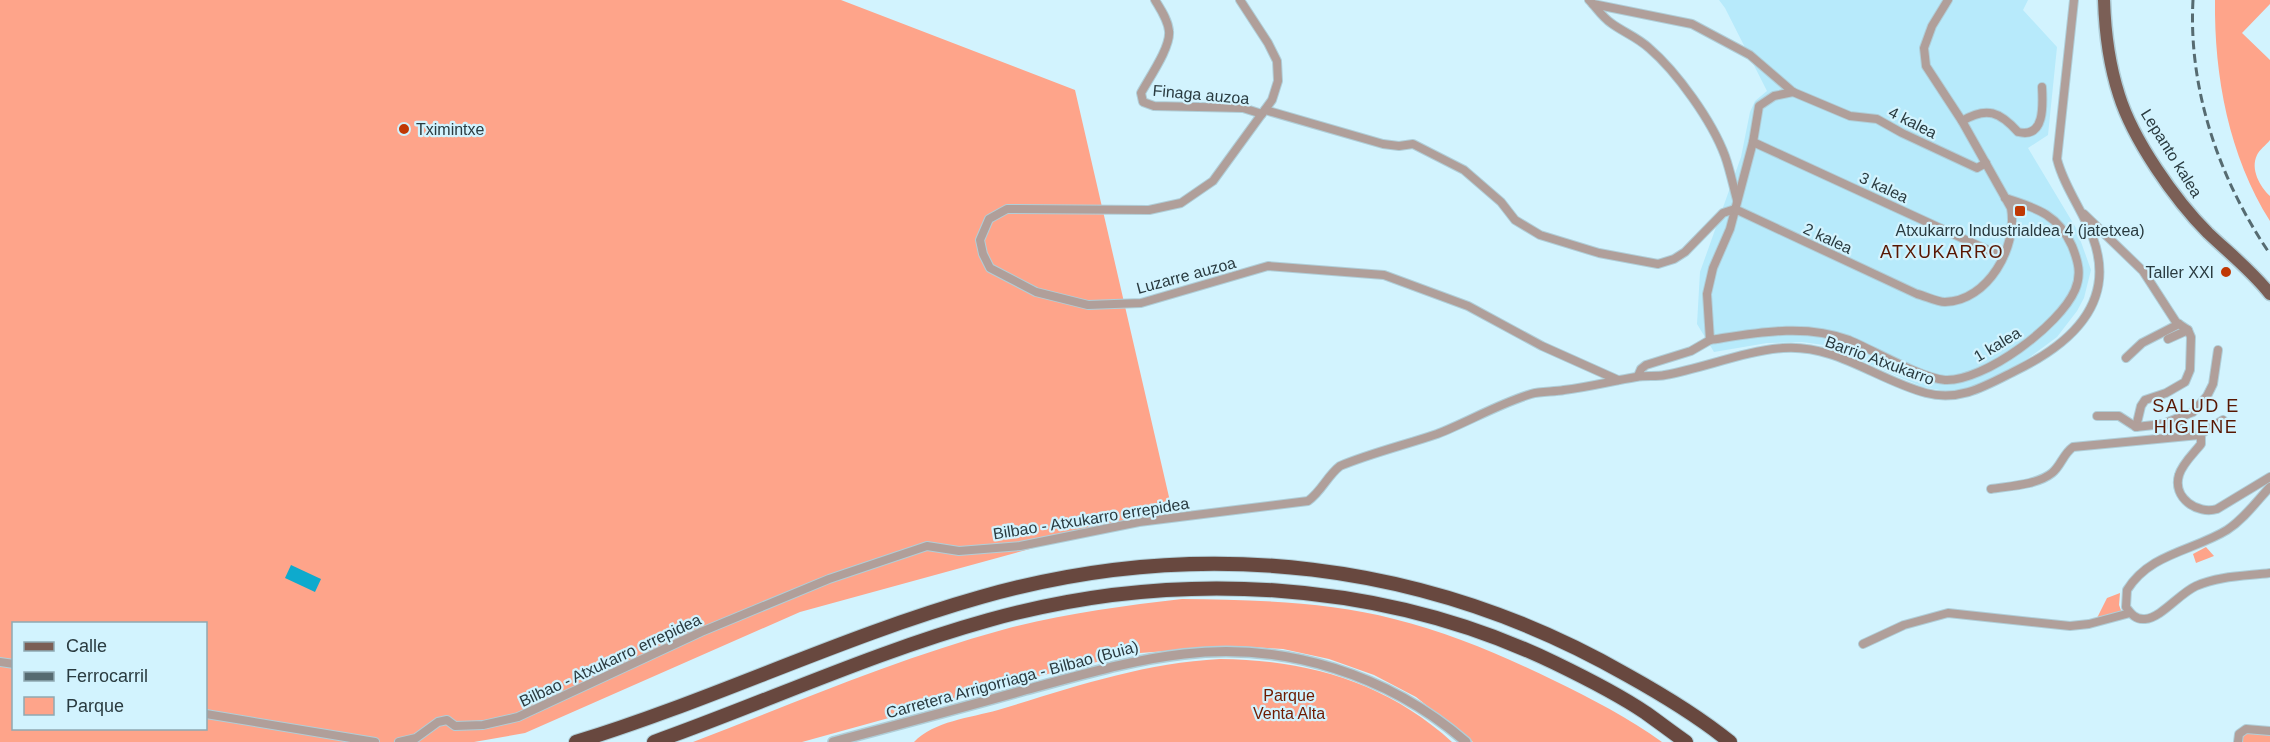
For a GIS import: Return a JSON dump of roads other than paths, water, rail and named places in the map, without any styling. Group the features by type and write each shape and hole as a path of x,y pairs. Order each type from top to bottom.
{"highway":[{"path":"576,742 679,707 880,630 980,597 1097,572 1173,564 1218,563 1291,567 1366,577 1459,601 1504,616 1598,657 1654,689 1730,742"},
{"path":"654,742 888,653 987,620 1101,596 1174,589 1218,588 1289,591 1362,601 1448,622 1515,646 1563,668 1645,713 1686,742"}],"main road":[{"name":"Lepanto kalea","path":"2104,0 2112,72 2120,97 2140,140 2187,209 2270,294"}],"street":[{"name":"Finaga auzoa","path":"1155,0 1166,19 1170,33 1165,49 1141,93 1143,102 1154,106 1244,108 1264,112"},
{"name":"Luzarre auzoa","path":"1240,0 1277,61 1278,81 1272,100 1213,181 1181,202 1149,210 1007,209 989,219 980,240 983,254 990,268 1036,292 1088,305 1142,303 1268,266 1384,275 1468,306 1542,346 1618,381"},
{"name":"2 kalea","path":"1736,206 1917,294 1943,302 1968,297 1985,284 2003,257 2013,220 2011,208 1962,121 1926,66 1924,48 1926,42 1932,26 1948,0"},
{"name":"Barrio Atxukarro","path":"1638,376 1662,376 1767,350 1799,348 1819,350 1842,358 1929,394 1954,395 1977,391 2031,364 2069,338 2087,315 2097,290 2098,261 2093,237 2059,168 2057,159 2074,0"},
{"path":"1591,2 1612,24 1648,47 1678,79 1711,127 1725,155 1736,206"},
{"path":"1591,2 1692,24 1750,55 1793,92"},
{"path":"1962,121 1978,112 1996,114 2004,118 2018,132 2029,132 2038,126 2041,120 2042,87"},
{"path":"1710,340 1707,294 1713,268 1730,229 1753,142 1759,106 1774,96 1793,92"},
{"name":"4 kalea","path":"1793,92 1850,116 1877,119 1977,168 1986,164"},
{"path":"1264,112 1383,144 1399,146 1413,144 1464,170 1501,202 1515,220 1540,235 1599,253 1659,264 1674,259 1685,252 1723,213 1736,206"},
{"name":"3 kalea","path":"1753,142 2003,257"},
{"name":"1 kalea","path":"1638,376 1646,365 1691,351 1710,340 1765,331 1820,331 1847,339 1924,374 1944,380 1962,378 1980,372 2018,349 2046,326 2072,295 2080,272 2077,258 2066,234 2054,219 2038,209 2005,198"},
{"path":"2078,208 2143,271 2179,324 2188,330 2191,337 2190,370 2185,382 2166,393 2145,400 2141,406 2136,427"},
{"path":"2126,358 2142,343 2179,324"},
{"path":"2168,339 2188,330"},
{"path":"2097,416 2119,416 2136,427 2163,423 2193,412 2200,406 2213,384 2218,350"},
{"path":"1618,381 1638,376"},
{"name":"Bilbao - Atxukarro errepidea","path":"399,742 416,738 438,722 447,720 455,726 483,725 518,717 700,632 829,579 927,546 958,551 1020,546 1139,522 1308,501 1319,494 1332,472 1352,461 1438,433 1532,393 1563,391 1618,381"},
{"path":"1991,489 2045,477 2054,471 2066,452 2073,447 2199,435 2223,420"},
{"path":"2163,423 2177,425 2199,435"},
{"path":"2199,435 2201,444 2178,476 2178,488 2190,505 2198,510 2209,512 2217,509 2270,477"},
{"path":"2270,487 2239,522 2228,530 2164,556 2140,573 2127,590 2126,607 2130,613 2143,620 2153,617 2193,587 2207,581 2270,573"},
{"path":"1863,644 1904,626 1948,614 2070,626 2089,624 2130,613"},
{"name":"Carretera Arrigorriaga - Bilbao (Buia)","path":"833,742 1107,667 1185,654 1215,652 1245,652 1290,657 1329,666 1373,682 1414,703 1466,742"},
{"path":"207,714 375,742"},
{"path":"2238,742 2240,734 2246,729 2270,731"}],"water":[{"path":"291,565 321,579 315,592 285,578"}],"railway":[{"path":"2193,0 2196,67 2211,133 2236,196 2270,254"}],"place":[{"name":"Tximintxe","path":"404,129"},
{"name":"Atxukarro Industrialdea 4 (jatetxea)","path":"2020,211"},
{"name":"Taller XXI","path":"2226,272"}],"district":[{"name":"ATXUKARRO","path":"1942,252"},
{"name":"SALUD E HIGIENE","path":"2196,416"}],"park label":[{"name":"Parque Venta Alta","path":"1289,704"}]}
